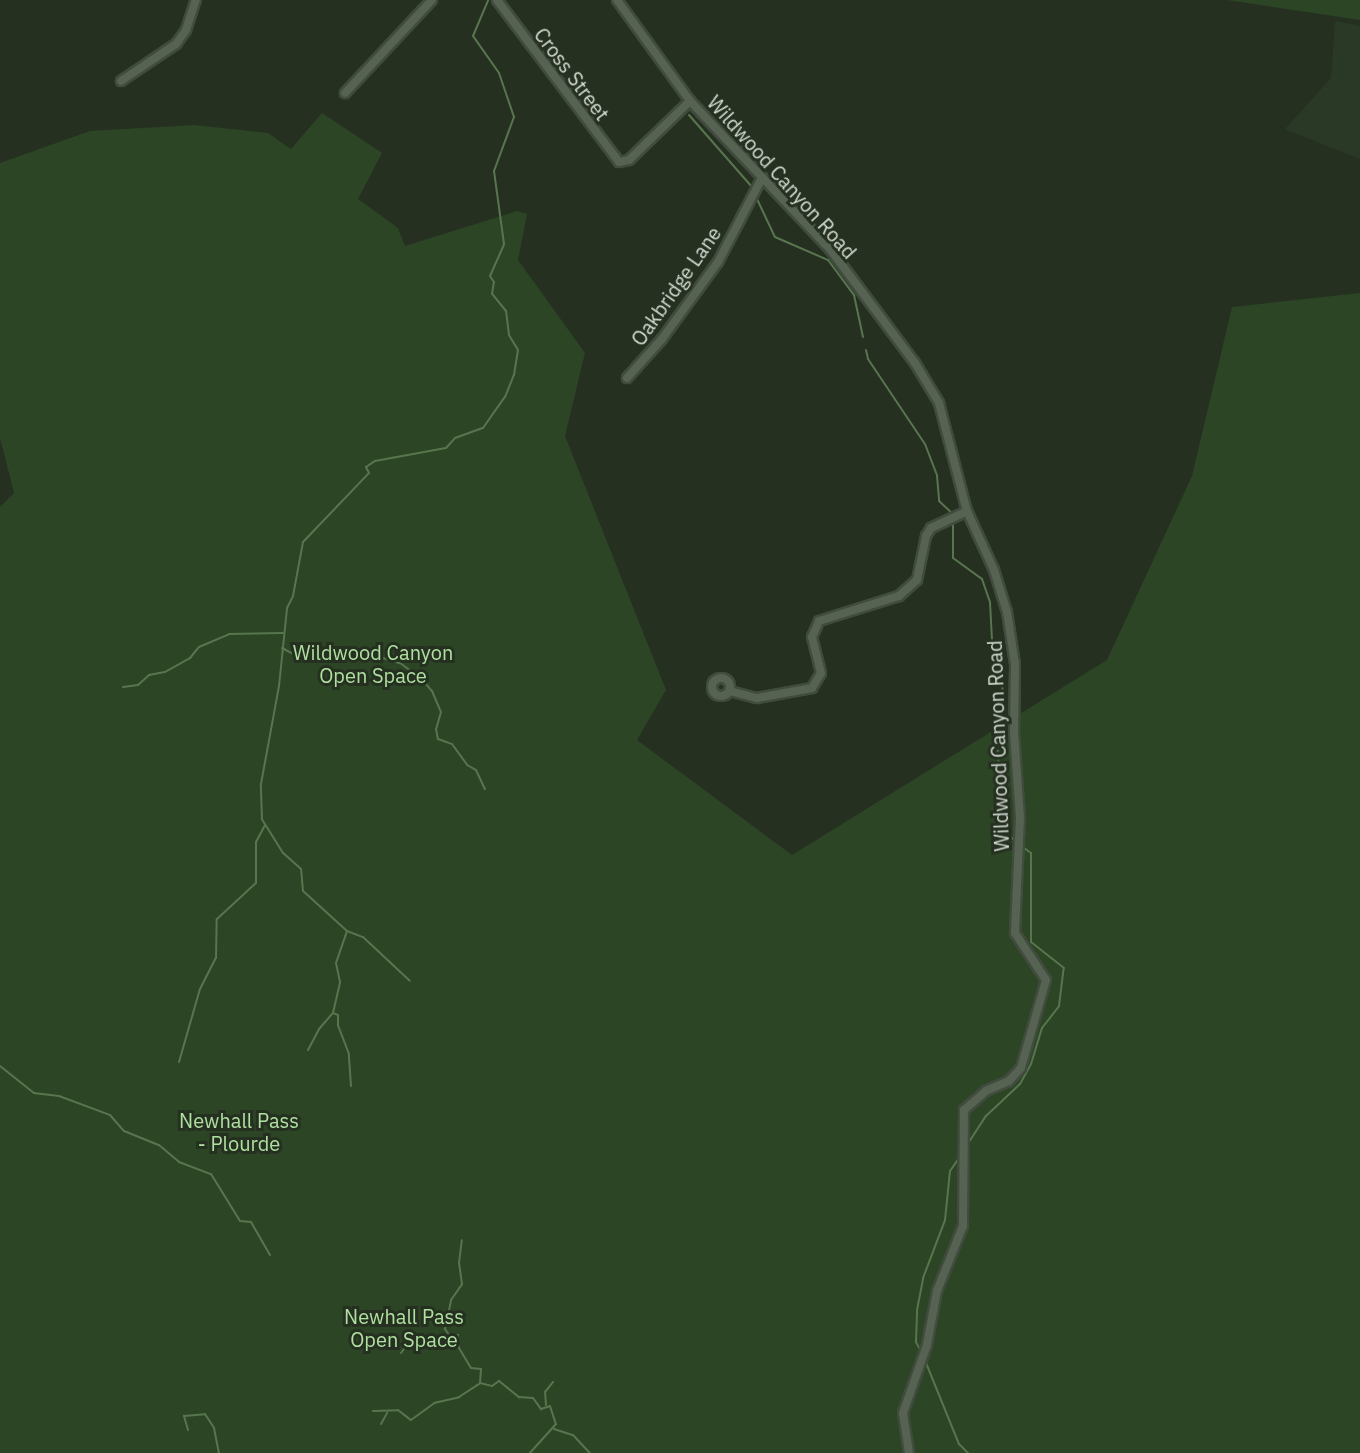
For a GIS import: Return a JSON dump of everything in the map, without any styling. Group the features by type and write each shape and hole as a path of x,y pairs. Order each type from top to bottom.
{"street":[{"path":"121,81 176,44 186,30 196,0"},
{"path":"345,93 432,0"},
{"name":"Cross Street","path":"497,0 547,71 619,162 624,163 690,101"},
{"name":"Wildwood Canyon Road","path":"617,0 690,101 830,249 898,337 935,395 967,511 994,570 1007,612 1015,664 1020,817 1015,933 1046,980 1021,1068 1009,1081 986,1091 964,1110 963,1226 938,1291 925,1350 903,1413 909,1453"},
{"name":"Oakbridge Lane","path":"627,378 663,339 718,262 762,178"},
{"path":"730,691 757,698 812,688 821,673 812,637 819,621 899,596 917,580 926,536 931,528 967,511"}],"shaded area":[{"path":"1335,21 1360,26 1360,159 1285,129 1331,78"}],"green space":[{"path":"1227,0 1360,0 1360,20"},
{"path":"322,113 382,153 358,199 398,228 405,246 517,211 527,214 518,260 585,353 565,436 666,690 637,740 792,855 1107,660 1192,476 1232,307 1360,293 1360,1453 0,1453 0,507 14,493 0,438 0,163 90,131 194,125 268,133 291,149"}],"waterway":[{"path":"351,1086 349,1054 338,1026 338,1015 333,1013 340,982 336,963 347,931 303,891 301,869 283,853 262,819 261,784 279,686 287,608 293,596 303,542 369,473 366,467 375,461 446,448 455,438 483,428 505,397 514,375 518,350 509,335 506,311 492,294 494,282 490,276 504,244 494,171 514,117 499,73 473,36 488,0"},
{"path":"689,115 753,188"},
{"path":"757,199 775,237 828,260 854,295 863,337"},
{"path":"866,350 868,359 925,444 937,476 939,501 952,513"},
{"path":"953,522 953,558 982,579 990,602 992,640 1002,662 1003,701 996,725 1003,831 1014,840"},
{"path":"123,687 138,685 149,675 165,672 190,658 199,647 229,634 283,633"},
{"path":"282,648 299,657 373,655 400,663 421,678 432,691 441,712 436,729 438,739 452,744 467,765 476,770 485,789"},
{"path":"179,1062 200,989 216,958 217,919 256,883 256,842 265,825"},
{"path":"967,1145 986,1116 1020,1084 1031,1064 1042,1028 1059,1006 1064,968 1031,942 1031,853 1024,848"},
{"path":"347,931 363,937 410,981"},
{"path":"308,1050 319,1029 333,1013"},
{"path":"0,1066 34,1093 59,1096 110,1115 124,1131 159,1145 179,1162 211,1174 240,1221 251,1222 270,1255"},
{"path":"922,1353 916,1342 917,1310 923,1278 945,1220 950,1171 961,1155"},
{"path":"450,1336 445,1329 451,1300 462,1284 459,1263 462,1240"},
{"path":"401,1353 411,1339 458,1335 459,1348 471,1368 481,1369 480,1383 492,1386 499,1381 519,1397 533,1398 541,1409 550,1406 556,1424 530,1453"},
{"path":"924,1358 959,1444 968,1453"},
{"path":"546,1405 545,1392 553,1382"},
{"path":"373,1411 398,1410 411,1420 434,1403 459,1397 479,1384"},
{"path":"381,1424 387,1413"},
{"path":"188,1430 184,1416 205,1414 214,1428 219,1453"},
{"path":"554,1429 573,1435 590,1453"}],"park label":[{"name":"Wildwood Canyon Open Space","path":"373,664"},
{"name":"Newhall Pass - Plourde","path":"239,1132"},
{"name":"Newhall Pass Open Space","path":"404,1328"}]}
